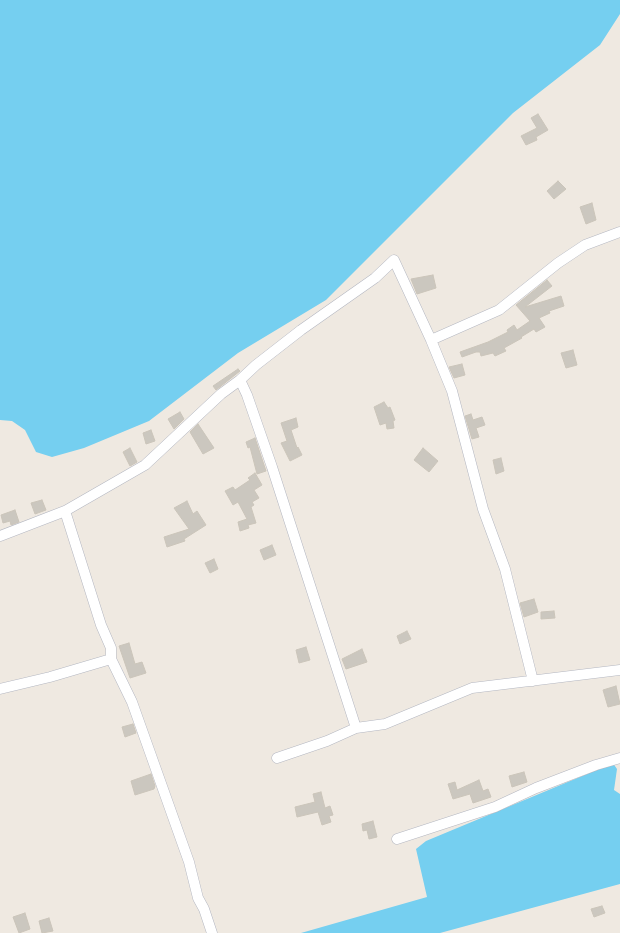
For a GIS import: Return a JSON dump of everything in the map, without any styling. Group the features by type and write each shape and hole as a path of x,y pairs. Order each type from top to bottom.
{"street":[{"path":"431,340 499,310 558,263 585,245 620,232"},
{"path":"0,536 64,511 145,465 221,394 240,380 256,365 301,330 375,278 394,260 431,340 452,391 483,509 505,569 533,681"},
{"path":"240,380 247,395 272,467 356,728"},
{"path":"64,511 101,625 111,648 111,659 132,702 189,862 198,898 204,909 212,933"},
{"path":"0,689 50,677 111,659"},
{"path":"277,758 327,741 356,728 385,724 472,688 620,670"},
{"path":"397,839 495,808 536,788 596,765 620,758"}],"water":[{"path":"0,0 620,0 620,14 600,45 513,113 326,300 238,353 149,421 84,448 52,457 36,452 25,430 12,421 0,420"},
{"path":"610,759 617,769 614,790 620,794 620,884 440,933 301,933 427,897 416,849 426,841 587,774"}],"building":[{"path":"538,114 548,130 536,137 537,140 526,145 521,136 537,128 531,118"},
{"path":"558,181 566,189 554,199 547,191"},
{"path":"592,203 596,220 586,224 580,207"},
{"path":"433,275 436,288 417,294 411,279"},
{"path":"547,280 552,286 525,307 561,296 564,306 549,311 550,313 539,318 545,327 536,332 534,329 504,348 506,351 495,356 493,353 481,356 480,352 476,352 462,357 460,352 488,342 508,332 507,330 514,325 517,330 530,321 516,305"},
{"path":"573,350 577,365 566,368 561,353"},
{"path":"462,364 465,375 454,378 449,367"},
{"path":"238,369 240,371 216,390 213,386"},
{"path":"384,402 388,408 390,407 395,420 393,421 394,428 387,429 386,423 380,425 374,407"},
{"path":"180,412 184,419 174,429 168,419"},
{"path":"471,414 473,420 482,417 485,425 476,428 479,437 472,439 465,416"},
{"path":"296,418 298,427 291,430 297,448 298,447 302,455 290,461 281,443 287,441 281,423"},
{"path":"198,424 214,448 203,454 190,432"},
{"path":"151,430 155,441 146,444 143,433"},
{"path":"255,438 266,471 257,474 250,447 248,448 246,442"},
{"path":"130,448 137,462 130,466 123,452"},
{"path":"423,448 438,461 429,472 414,460"},
{"path":"501,458 504,471 496,474 493,460"},
{"path":"255,473 262,485 254,490 259,498 252,502 254,505 251,507 256,523 248,525 249,528 240,531 238,522 247,519 238,502 233,505 225,491 233,487 235,490 250,480 248,478"},
{"path":"42,500 46,510 35,514 31,503"},
{"path":"187,501 193,514 197,511 206,525 184,539 185,541 167,547 164,537 189,529 174,508"},
{"path":"15,510 19,522 11,525 10,521 3,523 1,515"},
{"path":"272,545 276,555 264,560 260,550"},
{"path":"214,559 218,569 210,573 205,563"},
{"path":"534,599 538,612 524,617 520,603"},
{"path":"554,611 555,618 541,619 541,612"},
{"path":"407,631 411,639 400,644 397,636"},
{"path":"129,643 135,664 142,662 146,673 130,678 119,646"},
{"path":"306,647 310,660 299,663 296,650"},
{"path":"362,649 367,662 346,669 342,659"},
{"path":"616,686 620,704 608,707 603,690"},
{"path":"133,724 136,733 125,737 122,727"},
{"path":"524,772 527,782 512,787 509,776"},
{"path":"151,774 155,786 154,789 135,795 131,781"},
{"path":"479,780 483,791 488,789 491,797 473,803 470,794 453,799 448,784 455,782 457,790"},
{"path":"321,792 325,808 330,806 333,815 329,816 331,822 322,825 318,812 297,817 295,807 315,802 313,794"},
{"path":"373,821 377,837 369,839 367,830 363,831 362,824"},
{"path":"602,906 605,913 594,917 591,909"},
{"path":"25,913 30,929 19,933 13,917"},
{"path":"49,918 53,931 42,933 39,921"}]}
